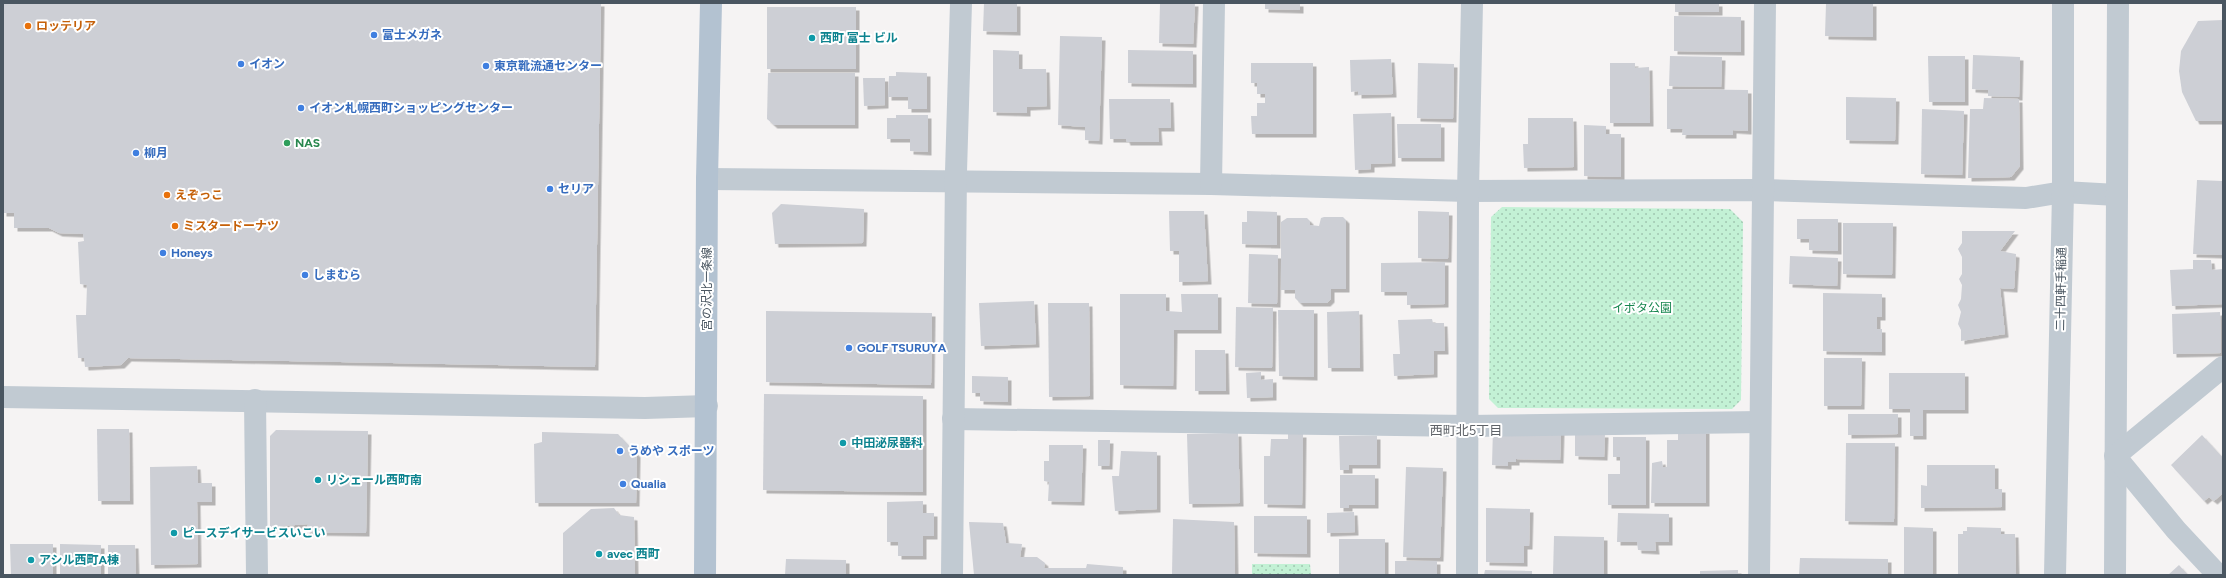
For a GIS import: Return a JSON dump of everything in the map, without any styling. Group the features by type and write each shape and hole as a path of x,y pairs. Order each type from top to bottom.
{"main road":[{"name":"宮の沢北一条線","path":"705,575 711,3"}],"street":[{"path":"952,575 956,181 960,3"},
{"path":"1211,184 1214,3"},
{"path":"1467,575 1468,191 1472,3"},
{"path":"1759,575 1765,3"},
{"name":"二十四軒手稲通","path":"2055,575 2063,192 2063,3"},
{"path":"2115,575 2118,3"},
{"path":"708,179 1211,184 1468,191 1764,190 2026,198 2063,192 2117,195"},
{"path":"2115,456 2223,367"},
{"path":"3,397 255,400 644,408 707,406"},
{"path":"255,400 257,575"},
{"path":"953,419 1468,426 1760,422"},
{"path":"2115,456 2176,530 2218,575"}],"green space":[{"name":"イボタ公園","path":"1502,207 1730,209 1743,222 1741,400 1732,409 1498,408 1489,399 1491,217"},
{"path":"1252,564 1310,564 1311,575 1252,575"}],"building":[{"name":"イオン札幌西町ショッピングセンター","path":"3,3 601,3 595,367 128,358 121,365 85,367 84,358 78,358 76,315 86,315 87,285 80,284 78,242 84,241 83,234 59,233 49,228 14,228 14,213 3,213"},
{"path":"984,3 1017,3 1017,32 983,31"},
{"path":"1160,3 1195,3 1193,44 1159,43"},
{"path":"1265,3 1300,3 1300,10 1265,9"},
{"path":"1675,3 1719,3 1719,12 1675,12"},
{"path":"1826,3 1873,3 1873,37 1825,36"},
{"name":"西町 富士 ビル","path":"767,7 856,7 856,69 767,69"},
{"path":"1674,16 1741,17 1741,52 1674,51"},
{"path":"2223,20 2223,121 2196,121 2182,92 2179,71 2181,51 2198,21"},
{"path":"1060,36 1102,37 1099,141 1085,140 1085,127 1058,125"},
{"path":"993,50 1019,51 1019,69 1046,69 1047,106 1027,107 1027,113 993,112"},
{"path":"1128,50 1193,51 1193,84 1128,83"},
{"path":"1973,55 2020,57 2019,97 1988,96 1988,90 1972,89"},
{"path":"1670,56 1722,57 1721,87 1669,86"},
{"path":"1928,56 1965,56 1965,102 1929,102"},
{"path":"1391,59 1393,94 1358,95 1358,91 1351,92 1350,60"},
{"path":"1251,63 1313,63 1313,134 1252,134 1251,116 1257,116 1257,103 1265,103 1265,94 1257,94 1257,83 1251,83"},
{"path":"1418,63 1454,64 1453,119 1417,118"},
{"path":"1610,63 1635,63 1635,68 1649,67 1650,123 1610,123"},
{"path":"896,72 927,73 927,109 908,109 908,97 888,97 889,76 896,76"},
{"path":"768,73 855,73 855,125 774,125 767,119"},
{"path":"863,78 885,78 885,105 864,106"},
{"path":"1667,89 1748,90 1748,131 1733,130 1733,135 1682,135 1683,129 1667,129"},
{"path":"1846,97 1896,98 1895,141 1846,140"},
{"path":"1984,98 2019,99 2020,166 2011,177 1968,178 1970,109 1983,109"},
{"path":"1109,99 1170,99 1171,128 1158,128 1159,142 1127,142 1126,139 1110,139"},
{"path":"1922,109 1964,111 1962,175 1921,174"},
{"path":"1391,113 1392,163 1371,164 1371,169 1355,170 1353,114"},
{"path":"896,115 928,115 928,152 910,151 910,139 887,139 887,118 896,118"},
{"path":"1528,118 1573,118 1574,167 1524,168 1523,144 1528,144"},
{"path":"1397,124 1441,124 1441,158 1398,158"},
{"path":"1584,125 1606,126 1606,134 1621,134 1621,177 1584,176"},
{"path":"2197,180 2223,181 2223,255 2193,254"},
{"path":"781,204 864,209 863,243 775,244 772,213"},
{"path":"1169,211 1204,211 1208,281 1179,282 1179,251 1170,251"},
{"path":"1247,211 1277,212 1277,245 1242,244 1242,222 1247,222"},
{"path":"1418,211 1449,212 1448,259 1418,258"},
{"path":"1343,217 1346,220 1346,289 1331,289 1331,299 1327,303 1300,303 1295,298 1295,290 1281,290 1281,222 1287,218 1307,218 1310,221 1310,225 1319,226 1321,218"},
{"path":"1797,219 1838,219 1838,251 1809,250 1809,239 1797,239"},
{"path":"1843,223 1893,223 1892,275 1843,274"},
{"path":"1962,231 2015,231 2000,251 2016,254 2014,289 2000,288 2005,334 1961,341 1961,330 1958,324 1961,312 1958,305 1961,299 1962,285 1959,279 1962,274 1962,257 1958,249 1962,243"},
{"path":"1249,254 1278,255 1277,304 1248,303"},
{"path":"1790,256 1838,258 1837,286 1789,284"},
{"path":"2193,260 2211,260 2212,270 2223,269 2223,304 2172,306 2170,270 2193,269"},
{"path":"1445,262 1445,304 1407,305 1407,292 1381,292 1381,263"},
{"path":"1823,293 1882,294 1882,317 1877,317 1877,329 1882,329 1882,352 1823,351"},
{"path":"1120,294 1166,294 1166,311 1182,312 1181,294 1218,294 1218,330 1174,330 1173,386 1120,385"},
{"path":"1034,301 1036,344 981,346 979,303"},
{"path":"1048,303 1089,303 1090,396 1049,397"},
{"path":"1236,307 1273,308 1272,368 1235,367"},
{"path":"1278,310 1314,310 1314,377 1279,376"},
{"name":"GOLF TSURUYA","path":"766,311 932,313 931,385 766,382"},
{"path":"1359,311 1360,368 1328,368 1327,312"},
{"path":"2220,312 2221,353 2173,354 2172,314"},
{"path":"1432,319 1433,323 1444,323 1445,351 1434,351 1434,374 1394,376 1393,354 1400,354 1398,320"},
{"path":"1195,350 1225,350 1226,391 1195,391"},
{"path":"1824,358 1862,358 1861,406 1824,406"},
{"path":"1261,372 1261,380 1273,379 1273,397 1247,398 1246,373"},
{"path":"1889,373 1965,373 1965,410 1923,410 1923,436 1910,436 1910,409 1889,409"},
{"path":"972,376 1008,377 1008,402 980,401 980,393 972,393"},
{"name":"中田泌尿器科","path":"764,394 923,396 923,492 763,490"},
{"path":"1848,414 1898,414 1898,434 1848,435"},
{"path":"1493,428 1561,429 1560,460 1516,459 1516,462 1508,462 1508,466 1492,465"},
{"path":"97,429 129,429 130,501 98,501"},
{"name":"リシェール西町南","path":"276,430 368,431 366,533 306,532 308,524 270,527 270,436"},
{"path":"1678,430 1706,430 1706,503 1651,503 1652,463 1662,461 1663,467 1667,467 1667,440 1678,440"},
{"path":"542,432 618,434 637,454 636,503 535,503 534,444 542,442"},
{"path":"1238,433 1240,503 1189,504 1187,434"},
{"path":"1575,433 1605,434 1604,457 1575,456"},
{"path":"1288,434 1303,434 1302,505 1264,504 1264,456 1270,456 1271,439 1288,439"},
{"path":"2202,435 2223,458 2223,493 2214,501 2209,497 2204,501 2171,465"},
{"path":"1339,436 1377,436 1377,465 1349,465 1349,470 1340,470"},
{"path":"1613,437 1646,437 1646,505 1608,505 1608,474 1620,474 1620,457 1613,457"},
{"path":"1098,440 1110,440 1109,466 1098,466"},
{"path":"1846,443 1895,443 1894,522 1845,521"},
{"path":"1049,445 1083,445 1081,502 1048,501 1049,482 1044,481 1044,461 1049,461"},
{"path":"1121,451 1157,452 1157,509 1115,511 1112,476 1119,476"},
{"path":"1927,465 1995,465 1995,489 2002,489 2002,507 1921,508 1921,485 1927,486"},
{"name":"ピースデイサービスいこい","path":"197,466 198,483 212,483 212,502 197,502 198,564 151,565 150,467"},
{"path":"1406,467 1443,468 1440,558 1403,557"},
{"path":"1340,475 1375,475 1375,505 1349,505 1349,508 1340,508"},
{"path":"923,501 923,513 934,513 934,536 923,536 923,556 898,556 898,542 887,542 887,502"},
{"name":"avec 西町","path":"614,508 619,515 634,517 635,575 563,575 563,533 591,509"},
{"path":"1486,508 1530,509 1529,546 1524,546 1524,563 1486,562"},
{"path":"1354,512 1355,532 1327,533 1327,513"},
{"path":"1618,513 1669,514 1669,542 1655,542 1656,551 1638,550 1637,542 1617,542"},
{"path":"1254,516 1307,516 1307,554 1254,553"},
{"path":"1173,519 1234,522 1235,575 1172,575"},
{"path":"969,522 1003,523 1006,543 1022,544 1020,557 1037,557 1045,563 1044,568 1086,568 1087,564 1123,567 1123,575 974,575"},
{"path":"1904,527 1933,528 1933,575 1904,575"},
{"path":"1967,527 2001,528 2001,534 2015,534 2016,575 1958,575 1958,534 1963,534 1963,531 1967,531"},
{"path":"1554,536 1604,537 1604,575 1553,575"},
{"path":"1339,539 1385,539 1385,575 1339,575"},
{"name":"アシル西町A棟","path":"10,544 53,544 53,575 11,575"},
{"path":"60,544 101,545 101,575 60,575"},
{"path":"108,545 135,545 136,575 108,575"},
{"path":"1800,558 1888,559 1888,575 1799,575"},
{"path":"786,559 846,560 846,575 785,575"},
{"path":"1395,561 1437,561 1437,575 1395,575"},
{"path":"2179,565 2188,575 2168,575"},
{"path":"1485,570 1532,571 1532,575 1484,575"},
{"path":"1738,570 1738,575 1700,575 1700,571"}],"place":[{"name":"ロッテリア","path":"28,26"},
{"name":"富士メガネ","path":"374,35"},
{"name":"西町 富士 ビル","path":"812,38"},
{"name":"イオン","path":"241,64"},
{"name":"東京靴流通センター","path":"486,66"},
{"name":"イオン札幌西町ショッピングセンター","path":"301,108"},
{"name":"NAS","path":"287,143"},
{"name":"柳月","path":"136,153"},
{"name":"セリア","path":"550,189"},
{"name":"えぞっこ","path":"167,195"},
{"name":"ミスタードーナツ","path":"175,226"},
{"name":"Honeys","path":"163,253"},
{"name":"しまむら","path":"305,275"},
{"name":"GOLF TSURUYA","path":"849,348"},
{"name":"中田泌尿器科","path":"843,443"},
{"name":"うめや スポーツ","path":"620,451"},
{"name":"リシェール西町南","path":"318,480"},
{"name":"Qualia","path":"623,484"},
{"name":"ピースデイサービスいこい","path":"174,533"},
{"name":"avec 西町","path":"599,554"},
{"name":"アシル西町A棟","path":"31,560"}],"district":[{"name":"西町北5丁目","path":"1466,430"}]}
